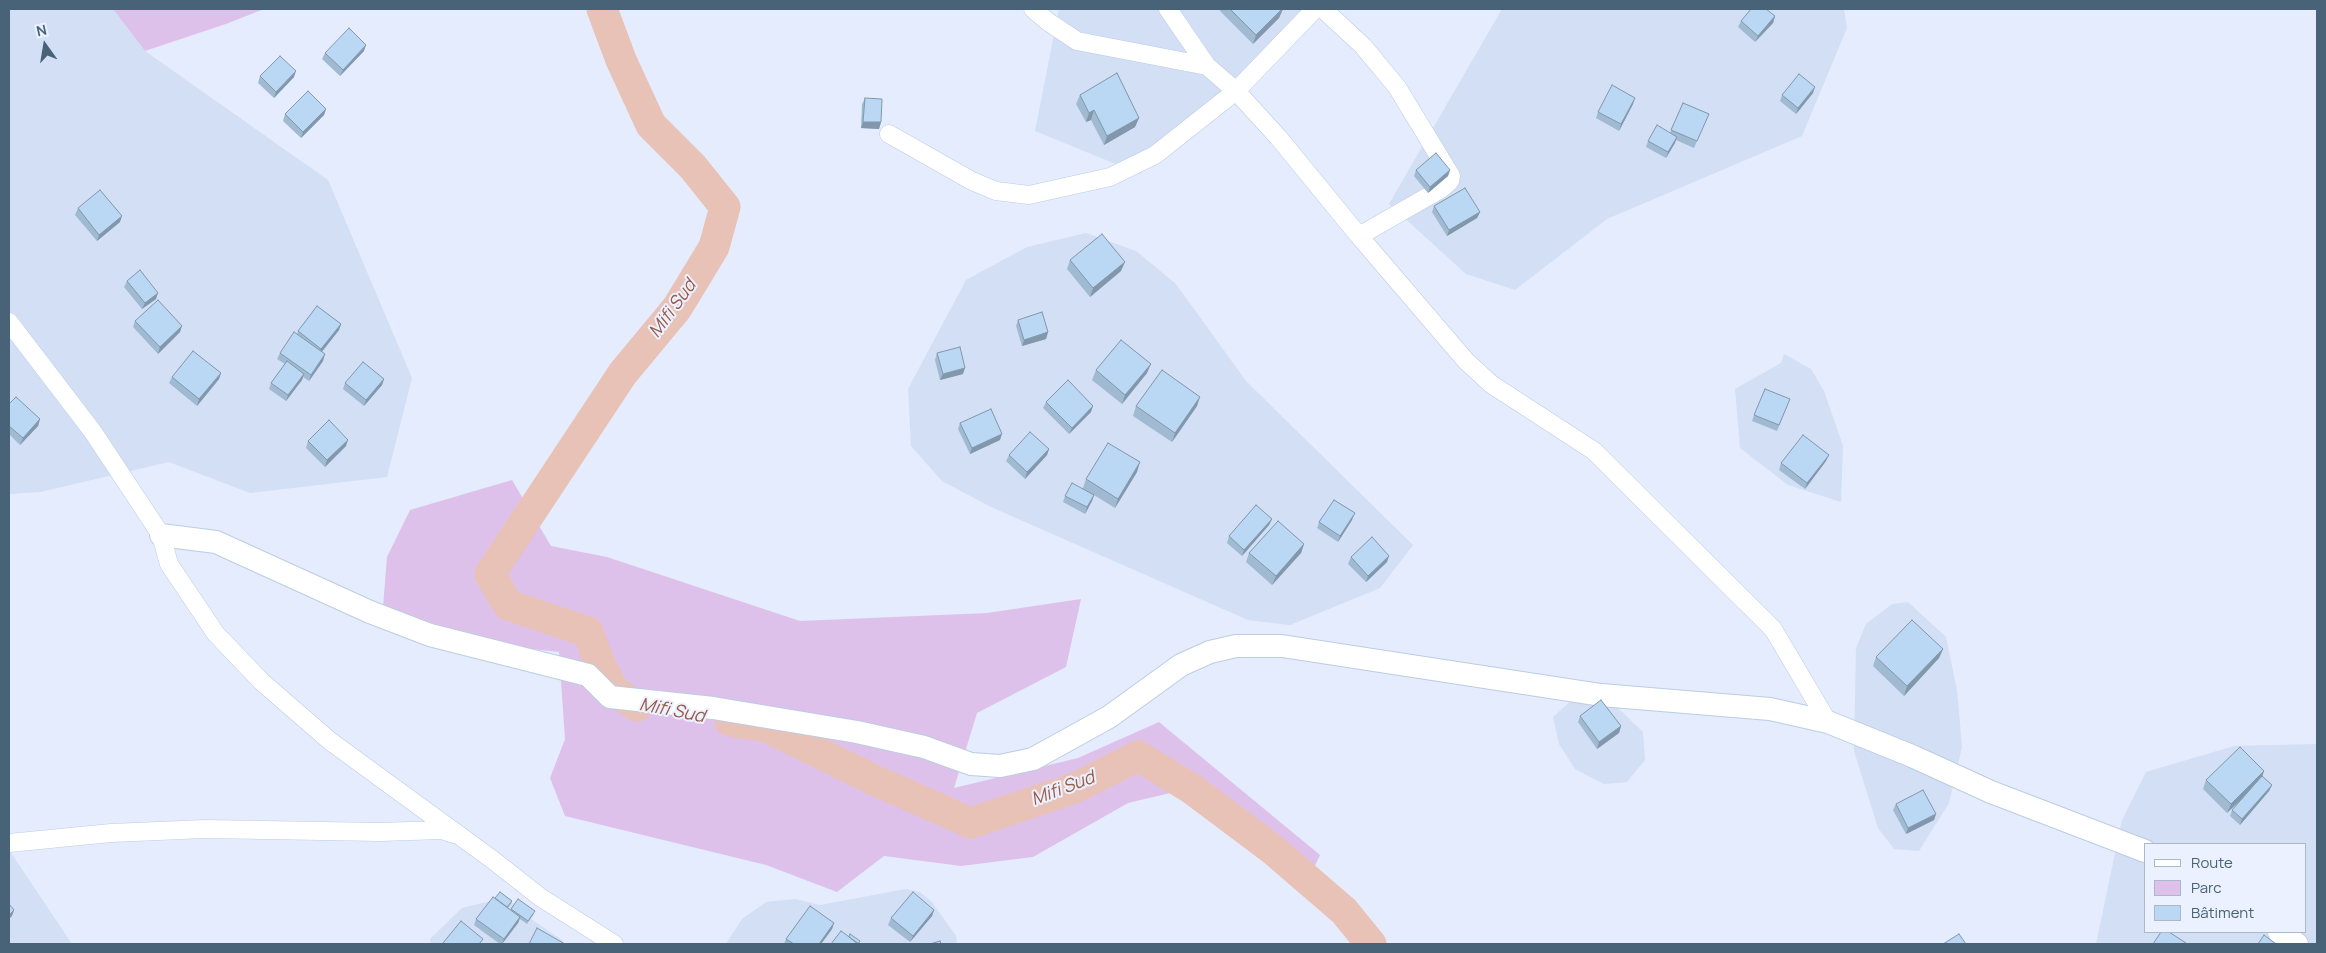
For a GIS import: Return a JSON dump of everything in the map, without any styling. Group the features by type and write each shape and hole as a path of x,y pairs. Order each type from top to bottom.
{"street":[{"path":"1033,9 1077,41 1207,66"},
{"path":"1168,9 1207,66 1236,91 1278,137 1359,236 1466,361 1491,384 1594,451 1773,629 1828,722"},
{"path":"889,134 972,180 996,191 1029,195 1110,176 1155,154 1236,91 1315,9"},
{"path":"1323,9 1363,46 1397,87 1451,176 1450,181 1441,189 1359,236"},
{"path":"9,322 93,432 161,535 169,564 216,634 262,682 330,741 540,897 614,944"},
{"path":"161,535 216,542 370,612 430,635 588,675 610,698 713,708 857,732 924,747 971,764 1000,766 1033,759 1109,717 1181,665 1210,652 1236,646 1282,646 1601,695 1770,709 1828,722 1912,756 1991,792 2144,851"},
{"path":"9,843 111,833 205,829 380,832 442,830 459,836"},
{"path":"2280,933 2297,944"}],"shaded area":[{"path":"9,9 113,9 145,51 328,180 412,378 387,477 250,493 169,462 40,492 9,494"},
{"path":"1059,9 1304,9 1266,52 1140,174 1035,131"},
{"path":"1502,9 1844,9 1847,28 1802,136 1607,219 1515,290 1466,274 1389,204"},
{"path":"1086,233 1136,251 1176,284 1246,381 1413,545 1380,588 1290,625 1248,620 991,507 942,481 911,446 908,389 966,280 1027,247"},
{"path":"1784,354 1811,369 1824,391 1843,446 1841,502 1788,485 1740,448 1735,389 1781,363"},
{"path":"1908,602 1946,637 1957,690 1962,747 1949,803 1919,851 1894,849 1878,828 1854,751 1856,648 1866,624 1892,604"},
{"path":"1602,693 1643,732 1645,760 1627,782 1604,784 1575,769 1559,744 1553,717 1573,699"},
{"path":"2317,744 2317,944 2096,944 2122,820 2146,772 2234,746"},
{"path":"9,850 72,944 9,944"},
{"path":"906,889 920,892 932,902 956,936 957,944 726,944 742,919 766,902 795,899 820,905"},
{"path":"499,899 516,904 531,919 562,940 564,944 431,944 430,939 462,908"}],"green space":[{"path":"113,9 264,9 145,51"},
{"path":"512,480 551,546 607,557 800,621 987,613 1081,599 1066,667 977,713 954,788 1078,758 1159,722 1320,855 1302,893 1179,791 1128,803 1033,857 961,866 884,856 837,892 766,865 565,816 550,778 565,739 559,652 470,642 383,607 387,557 410,510"}],"building":[{"path":"1230,9 1282,9 1256,35"},
{"path":"1751,9 1766,9 1775,16 1758,36 1741,21"},
{"path":"349,28 366,45 343,70 325,53"},
{"path":"280,56 296,71 276,92 260,76"},
{"path":"1117,73 1139,118 1107,136 1094,110 1089,113 1080,95"},
{"path":"1799,74 1815,87 1798,108 1782,95"},
{"path":"1612,85 1635,98 1621,124 1598,112"},
{"path":"308,91 326,109 303,132 285,114"},
{"path":"865,98 882,99 881,122 863,122"},
{"path":"1683,103 1709,114 1697,141 1671,130"},
{"path":"1657,125 1677,137 1668,152 1648,141"},
{"path":"1436,153 1450,170 1430,187 1416,170"},
{"path":"1465,188 1480,212 1449,230 1434,206"},
{"path":"100,190 122,216 99,235 78,208"},
{"path":"1102,234 1125,262 1093,288 1070,260"},
{"path":"140,270 158,293 145,303 127,281"},
{"path":"158,300 182,326 160,347 135,321"},
{"path":"317,306 341,324 321,349 298,331"},
{"path":"1042,312 1048,332 1024,340 1018,320"},
{"path":"294,332 325,354 311,375 280,353"},
{"path":"1121,340 1151,364 1125,395 1096,370"},
{"path":"960,347 965,368 943,374 937,353"},
{"path":"193,351 221,373 199,399 172,377"},
{"path":"287,361 304,374 288,395 271,383"},
{"path":"363,362 384,379 366,400 345,383"},
{"path":"1162,370 1200,397 1175,433 1136,406"},
{"path":"1068,380 1093,406 1072,428 1046,402"},
{"path":"1765,389 1790,399 1779,425 1754,415"},
{"path":"16,397 40,419 23,438 9,426 9,404"},
{"path":"991,409 1002,434 972,448 960,423"},
{"path":"329,420 348,440 327,460 308,441"},
{"path":"1030,432 1049,449 1027,472 1009,455"},
{"path":"1803,435 1829,455 1807,483 1781,463"},
{"path":"1108,443 1140,462 1118,499 1086,479"},
{"path":"1072,483 1094,495 1087,507 1065,496"},
{"path":"1334,500 1355,513 1340,536 1319,522"},
{"path":"1256,505 1272,519 1244,550 1229,536"},
{"path":"1278,521 1304,544 1276,576 1249,553"},
{"path":"1372,537 1389,556 1368,576 1351,557"},
{"path":"1912,620 1943,649 1907,686 1876,657"},
{"path":"1601,700 1621,726 1599,742 1580,716"},
{"path":"2240,747 2264,771 2231,804 2206,780"},
{"path":"2262,776 2272,785 2242,819 2232,810"},
{"path":"1923,790 1936,814 1908,828 1896,804"},
{"path":"500,892 512,901 507,907 495,898"},
{"path":"913,892 934,910 913,936 891,918"},
{"path":"493,897 520,917 504,939 476,919"},
{"path":"518,899 535,911 528,921 511,909"},
{"path":"9,904 14,910 9,915"},
{"path":"810,906 834,923 819,944 794,944 786,939"},
{"path":"461,921 483,939 479,944 443,943"},
{"path":"537,928 565,944 529,944"},
{"path":"841,931 859,944 831,944"},
{"path":"2160,933 2171,933 2186,943 2185,944 2153,944"},
{"path":"850,934 860,941 858,944 849,937"},
{"path":"1959,934 1966,944 1943,944"},
{"path":"2264,935 2276,944 2258,944"},
{"path":"940,941 941,944 930,944"}],"waterway":[{"name":"Mifi Sud","path":"602,9 621,60 651,125 693,167 725,207 714,247 677,308 623,373 490,574 508,605 588,632 601,667 614,691 637,706"},
{"name":"Mifi Sud","path":"730,721 767,727 876,781 971,823 1077,787 1138,756 1192,789 1272,849 1344,911 1371,944"}]}
